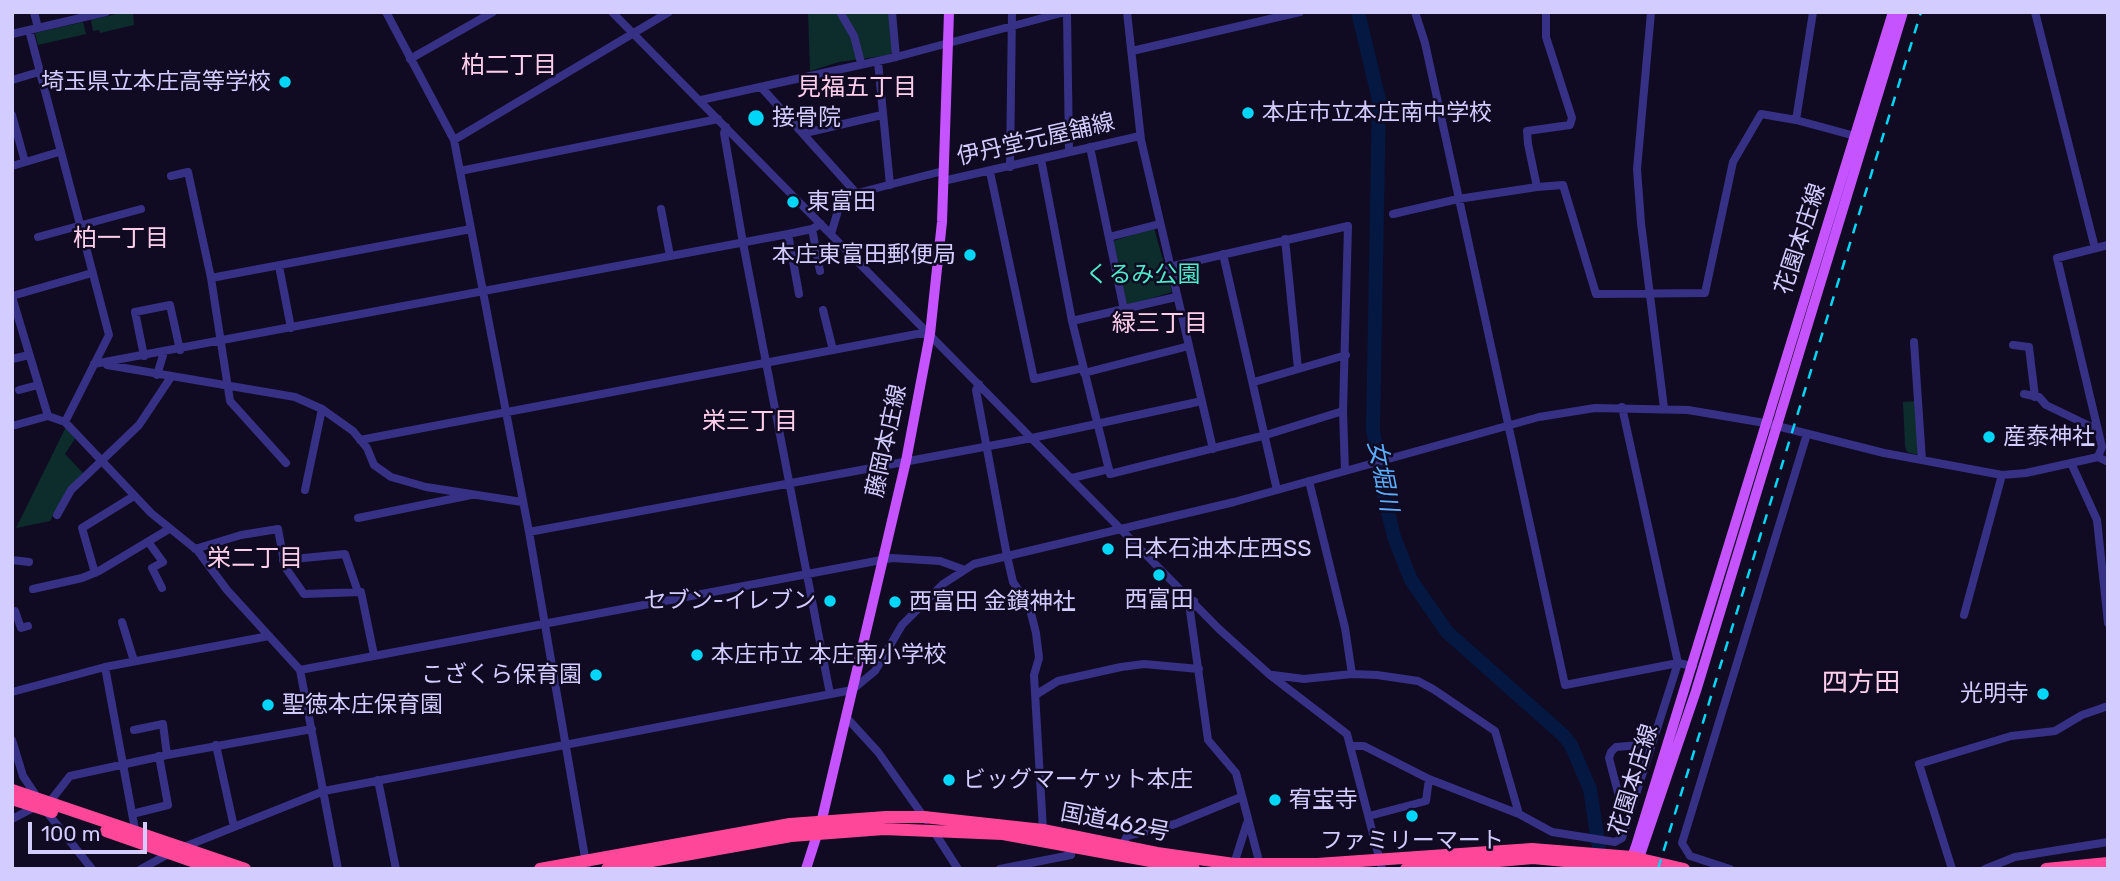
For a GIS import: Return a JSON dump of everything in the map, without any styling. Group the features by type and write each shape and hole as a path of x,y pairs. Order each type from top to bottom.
{"highway":[{"path":"12,790 42,805"},
{"path":"12,799 42,805 136,837 215,869"},
{"name":"国道462号","path":"540,869 587,865 822,819 924,817 1043,830 1234,864 1380,864 1486,850 1578,860"},
{"name":"国道462号","path":"607,869 714,848 818,832 932,829 1003,834 1194,869"},
{"path":"136,837 183,847 245,869"},
{"name":"国道462号","path":"1406,869 1533,858 1578,860 1616,854 1651,869"},
{"path":"1465,869 1578,860"},
{"name":"国道462号","path":"1637,862 1684,869"},
{"path":"2046,869 2108,863"},
{"path":"2087,869 2108,863"},
{"path":"1436,865 1451,869"}],"main road":[{"name":"藤岡本庄線","path":"806,869 822,819 906,461 930,334 943,176 949,12"},
{"name":"花園本庄線","path":"1637,862 1765,423 1893,12"},
{"name":"花園本庄線","path":"1637,862 1696,691 1903,12"}],"street":[{"path":"34,12 38,28"},
{"path":"12,34 106,12"},
{"path":"386,12 454,140 545,624 587,865"},
{"path":"410,59 494,12"},
{"path":"612,12 1194,601 1270,675 1347,734 1380,864"},
{"path":"454,140 669,12"},
{"path":"840,12 854,36 862,63"},
{"path":"892,12 896,57"},
{"path":"1010,167 1012,12"},
{"path":"701,100 862,63 878,62 1066,12 1069,152"},
{"name":"伊丹堂元屋舗線","path":"857,194 943,176 990,172 1140,136 1127,12"},
{"path":"1132,51 1300,12"},
{"path":"1415,12 1425,43 1565,685 1678,663 1693,666"},
{"path":"1537,187 1527,131 1570,125 1572,118 1546,37 1546,12"},
{"path":"1651,12 1637,169 1664,408"},
{"path":"1796,120 1813,12"},
{"path":"2035,12 2095,248"},
{"path":"29,30 109,335 65,422"},
{"path":"878,62 890,185"},
{"path":"12,80 39,72"},
{"path":"761,87 857,194 842,197 831,233"},
{"path":"1392,214 1458,199 1537,187 1563,186 1596,294 1705,293 1733,162 1761,114 1796,120 1855,136"},
{"path":"12,115 25,162"},
{"path":"804,132 882,115"},
{"path":"460,171 718,119"},
{"path":"726,127 724,133 743,243 830,694"},
{"path":"1140,136 1213,449"},
{"path":"1090,147 1124,310"},
{"path":"12,166 59,152"},
{"path":"1041,159 1072,321 1110,474 1266,435 1343,411"},
{"path":"170,176 188,172 223,341 230,401 286,463"},
{"path":"990,172 1034,379 1083,371 1189,346"},
{"path":"38,237 141,209"},
{"path":"661,209 670,256"},
{"path":"94,364 743,243 812,229 821,224"},
{"path":"1109,237 1159,224"},
{"path":"1169,267 1348,226 1343,411 1345,471"},
{"path":"211,278 471,229"},
{"path":"812,229 820,271"},
{"path":"788,234 799,294"},
{"path":"1285,239 1298,369"},
{"path":"2098,457 2105,446 2098,429 2057,258 2108,245"},
{"path":"1223,254 1277,490"},
{"path":"279,266 291,328"},
{"path":"48,416 12,296 92,273"},
{"path":"1072,321 1176,297"},
{"path":"144,356 135,312 170,305 180,350"},
{"path":"823,310 833,350"},
{"path":"360,440 930,334"},
{"path":"1914,342 1922,460"},
{"path":"2013,345 2029,347 2035,397"},
{"path":"157,374 164,352"},
{"path":"12,359 29,355"},
{"path":"1254,382 1346,355"},
{"path":"94,364 128,367 230,388 295,397 322,408 353,431 374,465 391,477 426,487 522,502"},
{"path":"57,515 71,490 139,425 171,377"},
{"path":"979,384 976,390 1007,556 1013,582 1029,605 1036,633 1039,658 1034,676 1043,830"},
{"path":"19,390 38,385"},
{"path":"2024,394 2098,429"},
{"path":"528,532 1032,438 1202,401"},
{"path":"1352,746 1364,746 1429,779 1519,814 1544,829 1577,837 1616,854 1678,663 1622,407"},
{"path":"141,869 183,847 324,791 852,690 875,671 902,625 962,569 1007,556 1124,530 1277,490 1507,424 1568,411 1622,407 1664,408 1765,423 1922,460 2002,475 2026,473 2098,457 2108,462"},
{"path":"305,490 322,408"},
{"path":"12,426 48,416 65,422 134,496 195,549 300,670 338,869"},
{"path":"1730,869 1690,856 1682,843 1807,434"},
{"path":"2071,463 2097,520 2108,624"},
{"path":"1072,478 1109,469"},
{"path":"1964,615 2002,475"},
{"path":"1309,481 1345,628 1352,674"},
{"path":"358,518 477,494"},
{"path":"95,573 82,528 134,496"},
{"path":"33,589 95,573 169,529"},
{"path":"195,549 241,535 278,529 285,567 304,594 358,592"},
{"path":"149,543 163,562 152,568 162,587"},
{"path":"284,560 345,554 358,592 361,592 374,655"},
{"path":"300,670 881,560 918,558 962,569"},
{"path":"12,560 29,562"},
{"path":"1194,601 1190,611 1208,740 1236,773 1260,865"},
{"path":"13,609 21,628 28,626"},
{"path":"122,622 134,661"},
{"path":"12,692 105,667 269,636"},
{"path":"1037,694 1058,681 1121,667 1144,664 1199,669"},
{"path":"105,667 136,837"},
{"path":"1270,675 1304,679 1352,674 1418,681 1459,704 1495,731 1519,814"},
{"path":"1952,869 1919,764 2011,736 2055,731 2075,719 2108,706"},
{"path":"846,717 878,752 932,829 954,867"},
{"path":"132,814 168,805 163,724 134,730"},
{"path":"12,819 42,805 70,776 216,745 312,729"},
{"path":"12,740 23,776 92,869"},
{"path":"1627,810 1621,804 1609,758 1611,752 1616,747 1652,744"},
{"path":"216,745 234,827"},
{"path":"1369,816 1426,801 1429,779"},
{"path":"378,780 396,869"},
{"path":"1122,846 1127,836 1175,824 1241,797"},
{"path":"1234,864 1247,823"},
{"path":"1985,869 2015,857 2108,842"},
{"path":"1000,869 1048,864 1071,855 1072,845"}],"green space":[{"path":"133,12 134,25 100,33 99,30 93,31 91,20"},
{"path":"808,12 889,12 892,51 890,55 839,62 810,71"},
{"path":"83,22 86,34 38,45 35,33"},
{"name":"くるみ公園","path":"1154,228 1172,292 1129,305 1125,303 1113,241"},
{"path":"1916,401 1919,455 1907,452 1905,446 1903,402"},
{"path":"66,427 76,437 65,454 83,473 70,486 50,521 16,528"}],"waterway":[{"name":"女堀川","path":"1358,12 1379,100 1373,429 1381,482 1394,537 1411,580 1447,632 1571,745 1590,789 1602,867"}],"railway":[{"path":"1658,869 1921,12"}],"place":[{"name":"埼玉県立本庄高等学校","path":"285,82"},
{"name":"本庄市立本庄南中学校","path":"1248,113"},
{"name":"接骨院","path":"756,118"},
{"name":"東富田","path":"793,202"},
{"name":"本庄東富田郵便局","path":"970,255"},
{"name":"産泰神社","path":"1989,437"},
{"name":"日本石油本庄西SS","path":"1108,549"},
{"name":"西富田","path":"1159,575"},
{"name":"セブン-イレブン","path":"830,601"},
{"name":"西富田 金鑚神社","path":"895,602"},
{"name":"本庄市立 本庄南小学校","path":"697,655"},
{"name":"こざくら保育園","path":"596,675"},
{"name":"光明寺","path":"2043,694"},
{"name":"聖徳本庄保育園","path":"268,705"},
{"name":"ビッグマーケット本庄","path":"949,780"},
{"name":"宥宝寺","path":"1275,800"},
{"name":"ファミリーマート","path":"1412,816"}],"district":[{"name":"柏二丁目","path":"509,66"},
{"name":"見福五丁目","path":"857,88"},
{"name":"柏一丁目","path":"121,239"},
{"name":"緑三丁目","path":"1160,324"},
{"name":"栄三丁目","path":"750,422"},
{"name":"栄二丁目","path":"255,559"},
{"name":"四方田","path":"1861,683"}]}
